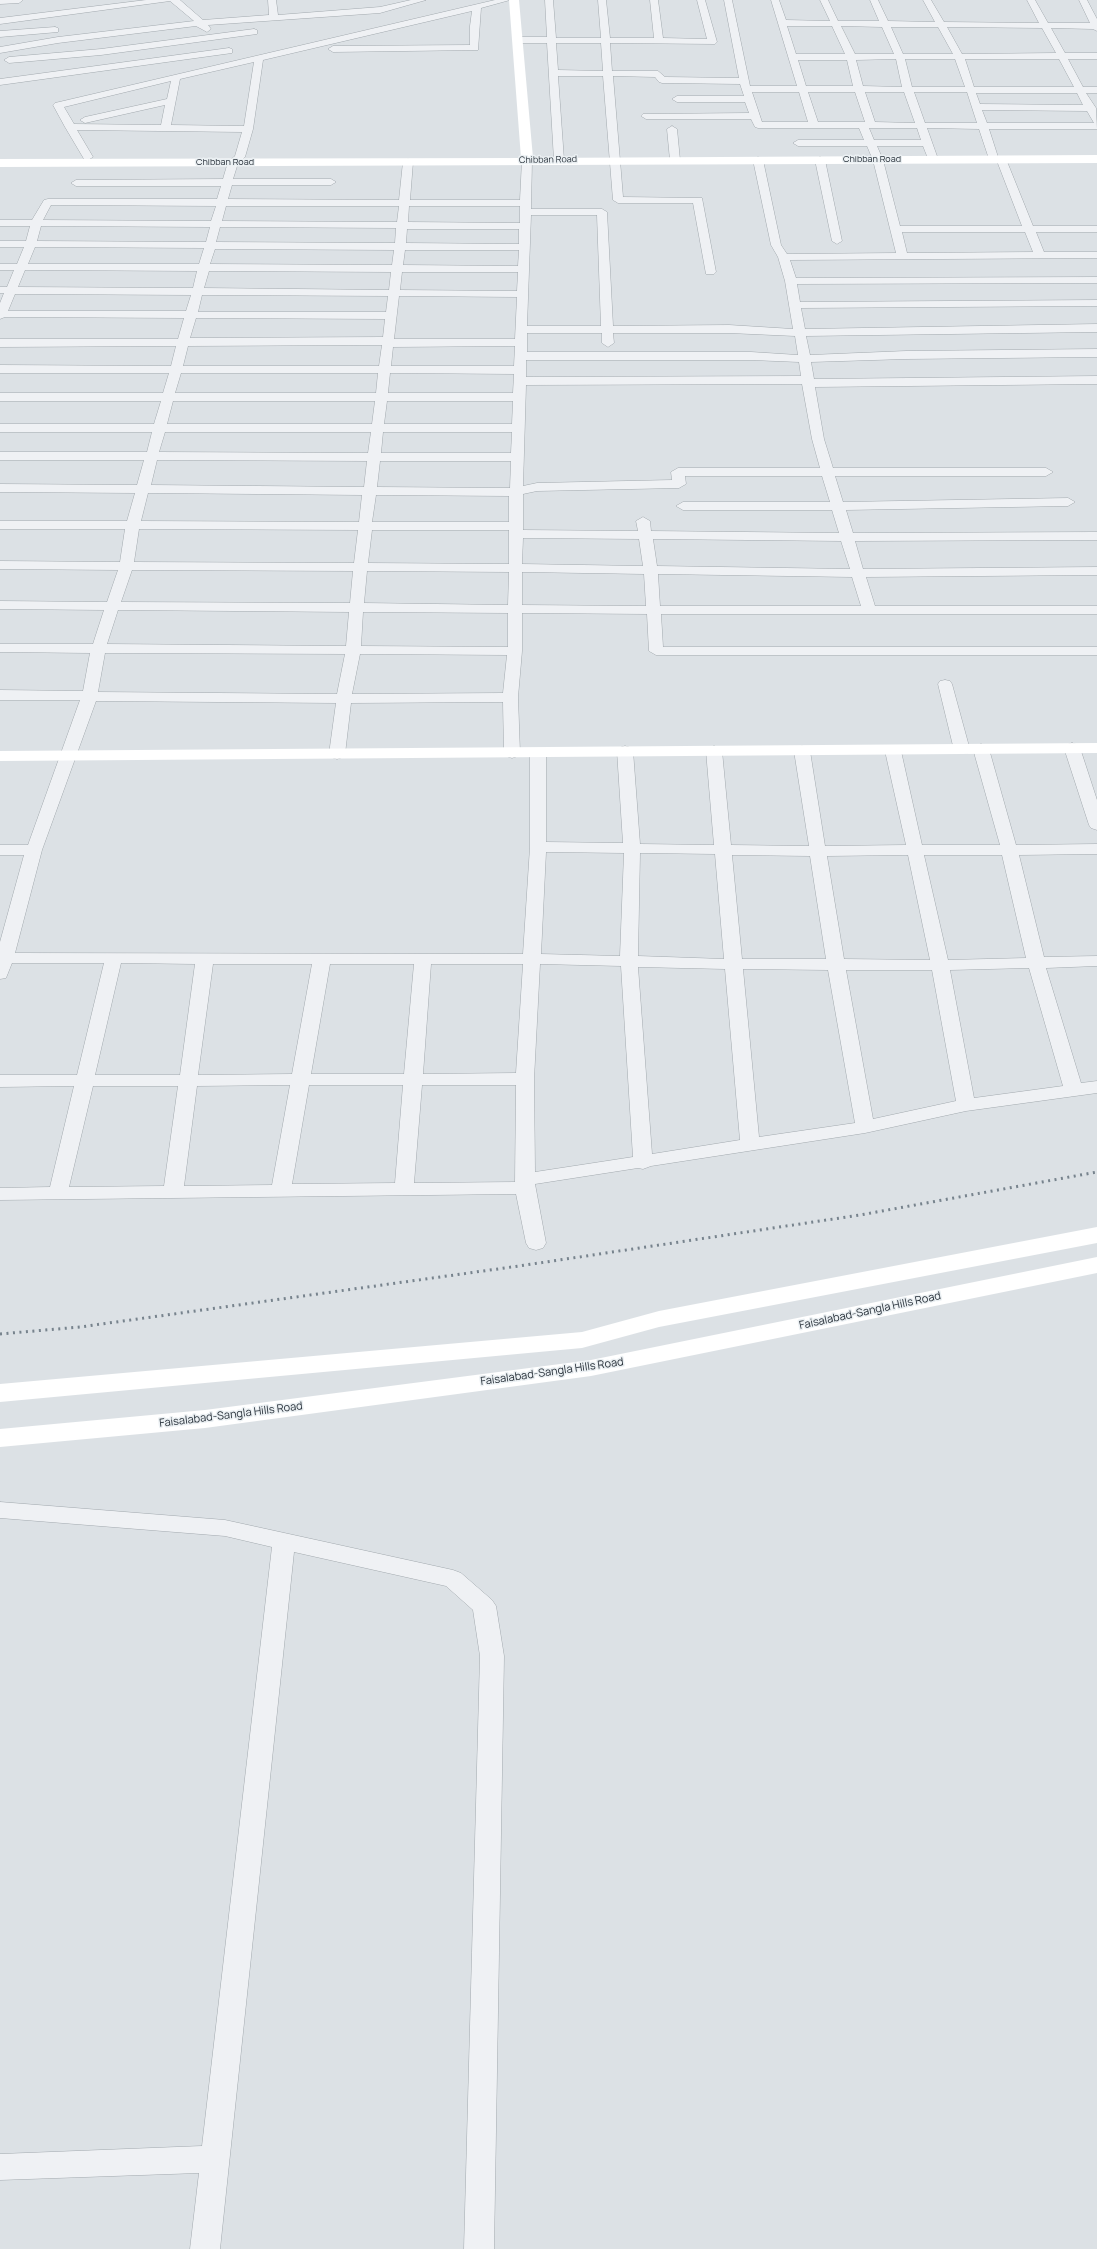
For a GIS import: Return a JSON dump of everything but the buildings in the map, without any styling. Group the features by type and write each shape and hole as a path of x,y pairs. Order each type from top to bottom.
{"street":[{"path":"0,1 19,0"},
{"path":"0,21 166,0"},
{"path":"0,82 229,51 192,13 174,0"},
{"path":"272,0 274,17"},
{"path":"0,50 107,34 202,23 380,10 422,0"},
{"path":"88,157 68,126 58,105 506,0"},
{"path":"512,753 510,698 515,651 514,609 516,568 516,492 527,157 514,0"},
{"path":"549,0 559,160"},
{"path":"602,0 617,160 618,200 698,200 710,272"},
{"path":"654,0 658,41"},
{"path":"518,40 712,42 701,0"},
{"path":"728,0 749,99 758,125 1097,126"},
{"path":"775,0 814,126"},
{"path":"824,0 851,56 871,143 878,160 903,257"},
{"path":"874,0 884,25 900,57 908,90 933,159"},
{"path":"927,0 959,56 983,126 1040,256"},
{"path":"1031,0 1097,121"},
{"path":"782,23 1097,27 1084,0"},
{"path":"298,49 475,48 470,26 477,8"},
{"path":"180,15 192,13"},
{"path":"114,23 158,18"},
{"path":"405,24 443,25"},
{"path":"0,34 68,28"},
{"path":"0,61 101,52 254,32"},
{"path":"793,58 851,56 1097,56"},
{"path":"259,58 248,129 227,182 133,526 126,566 98,650 90,695 70,754 34,850 1,963 114,958 423,958 734,964 940,965 1097,961"},
{"path":"554,73 658,74 662,80 803,90 1097,90"},
{"path":"166,128 176,78"},
{"path":"677,99 749,99"},
{"path":"68,126 172,101"},
{"path":"976,107 1091,108"},
{"path":"646,116 755,116"},
{"path":"68,126 248,129"},
{"path":"792,126 803,160"},
{"path":"672,129 675,160"},
{"path":"798,143 927,143"},
{"name":"Chibban Road","path":"0,158 88,157 408,162 527,157"},
{"name":"Chibban Road","path":"0,163 527,157 559,160 1097,159"},
{"path":"758,160 776,245 784,257 791,281 818,439 869,611"},
{"path":"820,160 837,241"},
{"path":"337,754 344,699 353,650 360,568 400,246 408,162"},
{"path":"76,183 331,182"},
{"path":"391,316 0,315 5,290 20,266 31,244 36,223 48,202 404,203 526,207 602,212 609,380"},
{"path":"0,223 402,224 525,226"},
{"path":"896,229 1097,228"},
{"path":"0,244 525,247"},
{"path":"784,257 1097,255"},
{"path":"0,267 524,269"},
{"path":"791,281 1097,280"},
{"path":"5,290 523,294"},
{"path":"794,305 1097,303"},
{"path":"0,343 388,342 522,336 607,330 729,330 799,333 1097,328"},
{"path":"521,356 751,356 804,359 906,355 1097,353"},
{"path":"0,369 384,370 609,380 808,382 1097,380"},
{"path":"0,397 520,397"},
{"path":"0,428 519,428"},
{"path":"0,456 518,456"},
{"path":"0,488 370,489 516,492 537,487 679,484 678,472 1046,472"},
{"path":"683,506 838,506 1068,502"},
{"path":"643,521 650,572 656,651 1097,651"},
{"path":"0,525 365,526 516,530 644,536 1097,536"},
{"path":"0,565 516,568 650,572 858,573 1097,571"},
{"path":"0,605 869,611 1097,610"},
{"path":"0,648 98,650 515,651"},
{"path":"945,684 962,750"},
{"path":"0,695 344,699 510,698"},
{"path":"1072,748 1097,825"},
{"path":"0,756 70,754 893,751 1097,748"},
{"path":"981,749 1009,848 1036,962 1074,1090"},
{"path":"626,751 632,850 629,962 643,1163"},
{"path":"714,751 750,1146"},
{"path":"802,751 817,851 865,1127"},
{"path":"893,751 940,965 966,1105"},
{"path":"536,1243 526,1184 525,1079 538,847 538,752"},
{"path":"538,847 632,850 817,851 1009,848 1097,849"},
{"path":"0,850 34,850"},
{"path":"58,1193 114,958"},
{"path":"173,1192 205,958"},
{"path":"281,1191 322,958"},
{"path":"404,1190 423,958"},
{"path":"0,1081 525,1079"},
{"path":"0,1194 404,1190 526,1184 643,1163 865,1127 966,1105 1097,1087"},
{"path":"0,1393 582,1340 659,1319 1097,1235"},
{"name":"Faisalabad-Sangla Hills Road","path":"0,1438 205,1419 592,1368 1097,1265"},
{"path":"0,1510 225,1528 284,1543 453,1579 484,1606 492,1656 479,2249"},
{"path":"205,2249 284,1543"},
{"path":"0,2167 215,2159"}],"railway":[{"path":"0,1334 80,1327 519,1266 860,1215 1097,1172"}]}
